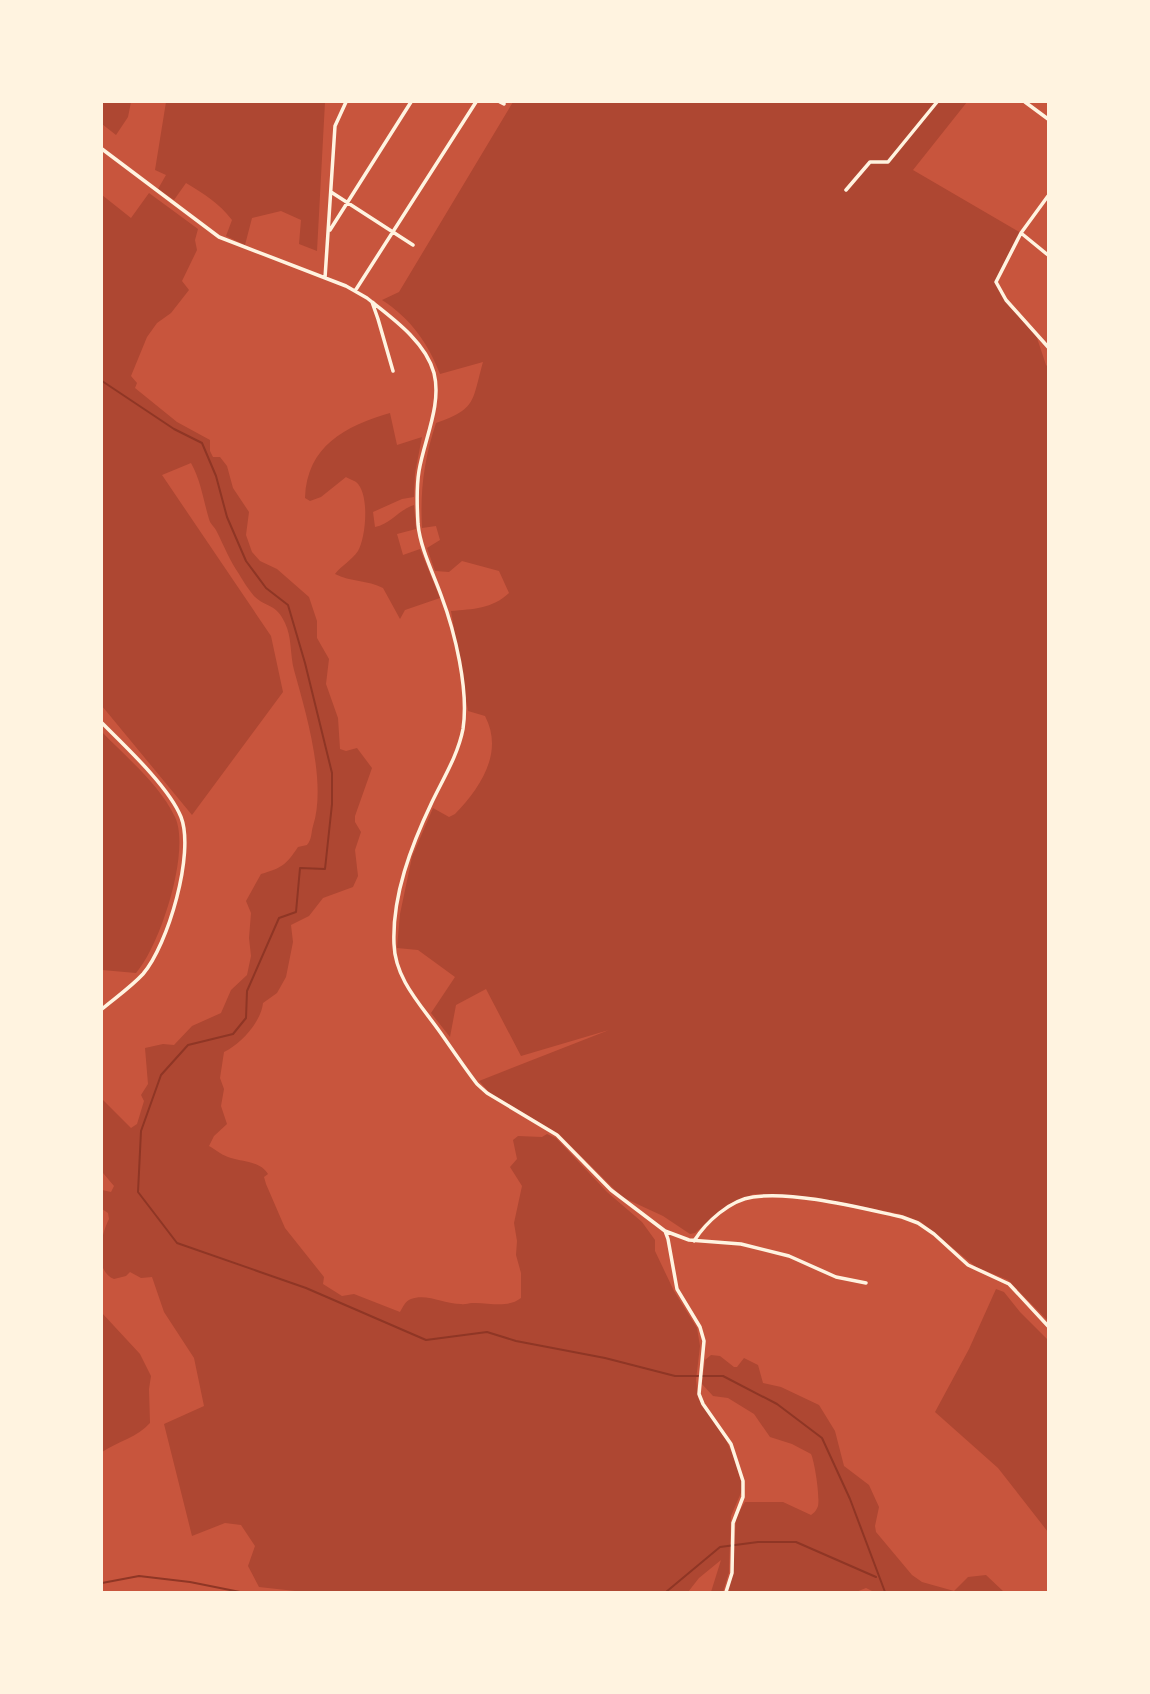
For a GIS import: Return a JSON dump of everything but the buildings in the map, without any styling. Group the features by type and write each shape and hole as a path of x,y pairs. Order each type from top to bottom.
{"street":[{"path":"325,278 335,126 346,102"},
{"path":"328,232 411,102"},
{"path":"355,291 476,102"},
{"path":"846,190 870,162 888,162 937,102"},
{"path":"1025,102 1048,119"},
{"path":"102,149 219,237 325,278 372,302 408,332 433,370 436,387 434,407 418,474 418,528 447,612 457,654 465,709 456,754 430,806 406,866 394,945 398,967 406,986 477,1084 487,1093 557,1135 623,1201 665,1231 681,1239 741,1244 765,1249 789,1256 836,1277 866,1283"},
{"path":"331,191 413,245"},
{"path":"1048,196 1021,233 996,282 1006,300 1048,347"},
{"path":"1021,233 1048,256"},
{"path":"372,302 393,371"},
{"path":"102,723 166,793 180,814 185,834 184,855 173,911 158,950 142,975 102,1009"},
{"path":"694,1241 714,1218 739,1201 753,1197 802,1198 902,1217 934,1234 968,1265 1009,1284 1048,1326"},
{"path":"665,1231 677,1289 700,1327 704,1341 699,1394 731,1444 744,1490 733,1522 732,1573 726,1592"}],"shaded area":[{"path":"102,102 131,102 128,117 116,135 102,124"},
{"path":"166,102 325,102 317,251 299,244 301,220 281,211 252,218 245,245 226,236 232,220 199,191 186,183 174,200 158,189 166,175 155,170"},
{"path":"513,102 967,102 913,170 1021,233 999,273 997,286 1036,335 1048,367 1048,1321 1008,1280 976,1267 921,1222 900,1214 813,1197 754,1194 727,1205 695,1233 690,1234 663,1216 622,1197 559,1134 490,1093 479,1081 609,1030 521,1056 486,989 456,1005 450,1037 431,1013 455,977 418,950 397,948 400,914 412,857 433,808 449,817 455,814 481,781 491,756 490,729 485,716 468,711 451,611 489,605 509,593 499,571 462,561 449,572 435,571 427,548 440,540 436,526 422,528 424,475 436,423 459,413 471,402 483,362 440,374 417,332 402,315 382,300 399,292"},
{"path":"149,193 198,229 195,240 197,250 182,281 189,290 147,337 131,376 137,383 135,388 177,422 210,440 213,457 220,457 227,466 233,488 249,512 246,535 252,552 260,561 277,569 309,597 317,621 317,638 329,659 326,684 338,718 340,749 346,751 357,748 372,768 355,816 355,822 361,832 355,850 358,876 353,887 323,898 309,916 291,925 293,942 286,977 277,993 263,1003 249,1032 224,1052 220,1078 224,1089 221,1106 227,1124 214,1136 209,1146 228,1157 256,1164 265,1170 268,1174 264,1177 266,1184 285,1228 324,1277 323,1284 342,1296 354,1294 400,1312 407,1301 417,1297 455,1304 504,1304 521,1298 521,1273 516,1255 514,1223 522,1186 510,1167 517,1159 513,1140 518,1136 542,1137 547,1134 556,1138 607,1192 642,1222 655,1240 655,1251 674,1291 697,1328 700,1346 696,1380 698,1398 725,1438 743,1488 731,1516 729,1572 723,1592 711,1592 721,1560 699,1578 688,1592 304,1592 259,1587 248,1566 255,1546 241,1525 225,1523 192,1536 164,1424 204,1406 194,1358 164,1312 152,1277 141,1278 130,1272 114,1279 107,1275 103,1268 102,1242 109,1219 108,1213 102,1209 102,1190 111,1192 114,1186 103,1173 102,1166 102,1099 131,1128 137,1124 144,1101 141,1095 148,1084 145,1048 163,1044 174,1045 192,1026 221,1013 231,990 247,975 251,956 251,913 246,901 261,874 283,865 298,847 309,843 317,809 318,790 313,748 287,628 278,612 254,596 233,564 210,521 200,483 191,463 162,475 271,636 283,692 192,815 102,706 102,195 131,218"},
{"path":"390,413 397,445 422,437 415,473 414,497 402,499 373,512 375,527 414,505 416,529 397,534 403,555 420,549 440,598 405,610 400,619 383,588 335,574 361,545 365,505 356,482 346,477 321,497 310,501 305,498 307,480 313,465 331,441 358,424"},
{"path":"102,732 160,793 175,817 179,832 176,874 163,921 136,973 102,970"},
{"path":"996,1289 1004,1292 1048,1340 1048,1532 998,1468 935,1412 969,1349"},
{"path":"102,1313 140,1354 151,1376 150,1423 133,1436 102,1452"},
{"path":"711,1355 720,1356 734,1367 744,1358 758,1365 763,1383 781,1387 819,1405 835,1431 844,1466 869,1485 879,1507 876,1532 912,1575 922,1582 954,1591 968,1577 986,1575 1004,1592 874,1592 866,1588 856,1592 727,1592 733,1573 736,1517 745,1502 783,1502 811,1515 818,1506 818,1495 811,1454 770,1437 754,1414 728,1398 713,1396 702,1384 705,1360"}],"waterway":[{"path":"102,381 174,429 202,443 216,476 227,517 246,561 266,588 288,605 332,773 332,804 325,869 300,868 296,912 279,918 247,991 246,1018 233,1034 188,1045 161,1075 141,1131 138,1192 177,1243 306,1288 426,1340 487,1332 516,1341 605,1358 675,1376 723,1376 777,1404 822,1438 850,1499 885,1592"},
{"path":"666,1592 720,1547 758,1542 796,1542 876,1577"},
{"path":"102,1583 139,1576 240,1592"}]}
